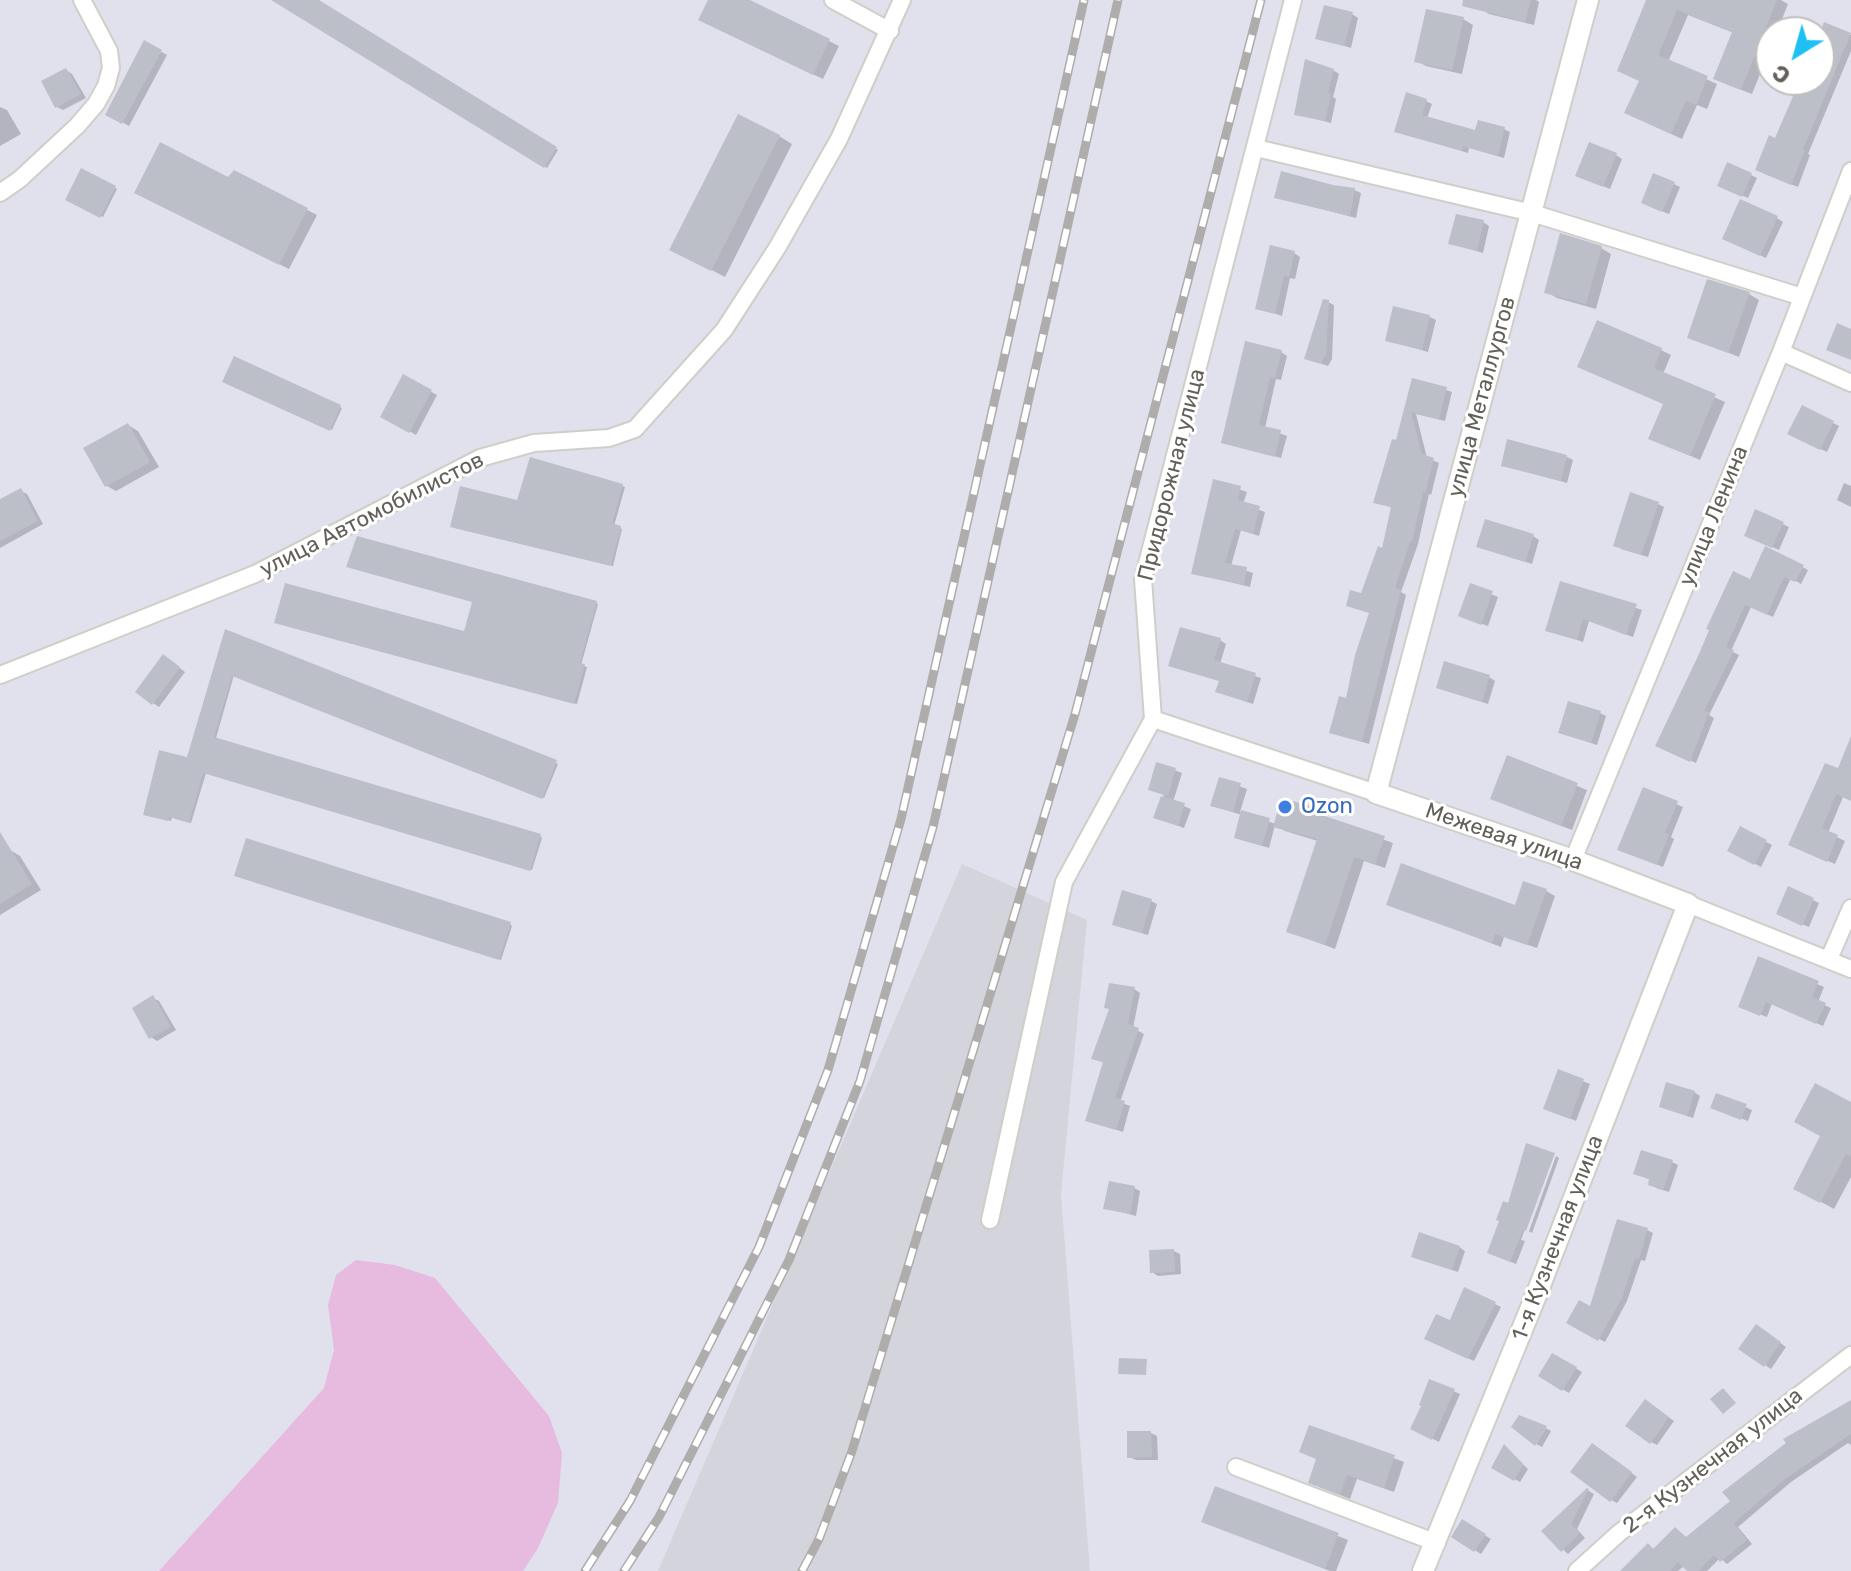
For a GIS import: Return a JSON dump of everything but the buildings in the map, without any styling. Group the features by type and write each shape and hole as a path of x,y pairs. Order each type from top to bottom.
{"street":[{"path":"0,193 20,179 77,126 96,104 106,86 111,68 109,51 82,0"},
{"path":"833,0 890,31"},
{"name":"улица Автомобилистов","path":"0,675 255,574 480,458 534,443 609,438 635,429 724,330 777,248 839,139 902,0"},
{"name":"Придорожная улица","path":"1153,719 1143,579 1293,0"},
{"name":"улица Металлургов","path":"1376,793 1588,0"},
{"path":"1256,148 1532,213 1802,297"},
{"name":"улица Ленина","path":"1573,860 1781,352 1851,171"},
{"path":"1781,352 1851,383"},
{"path":"990,1220 1064,882 1153,719"},
{"name":"Межевая улица","path":"1153,719 1573,860 1851,969"},
{"name":"1-я Кузнечная улица","path":"1423,1571 1437,1543 1688,904"},
{"path":"1829,959 1851,908"},
{"name":"2-я Кузнечная улица","path":"1577,1571 1619,1533 1851,1355"},
{"path":"1236,1467 1437,1543"}],"shaded area":[{"path":"962,864 1087,920 1061,1194 1090,1571 658,1571"},
{"path":"356,1260 395,1265 435,1278 549,1416 562,1453 558,1503 538,1548 523,1571 159,1571 324,1388 334,1350 328,1305 336,1275"}],"railway":[{"path":"585,1571 630,1501 759,1247 828,1070 901,819 1084,0"},
{"path":"624,1571 659,1517 789,1260 860,1081 933,827 1118,0"},
{"path":"802,1571 819,1539 852,1451 1075,714 1261,0"}],"place":[{"name":"Ozon","path":"1285,807"}]}
